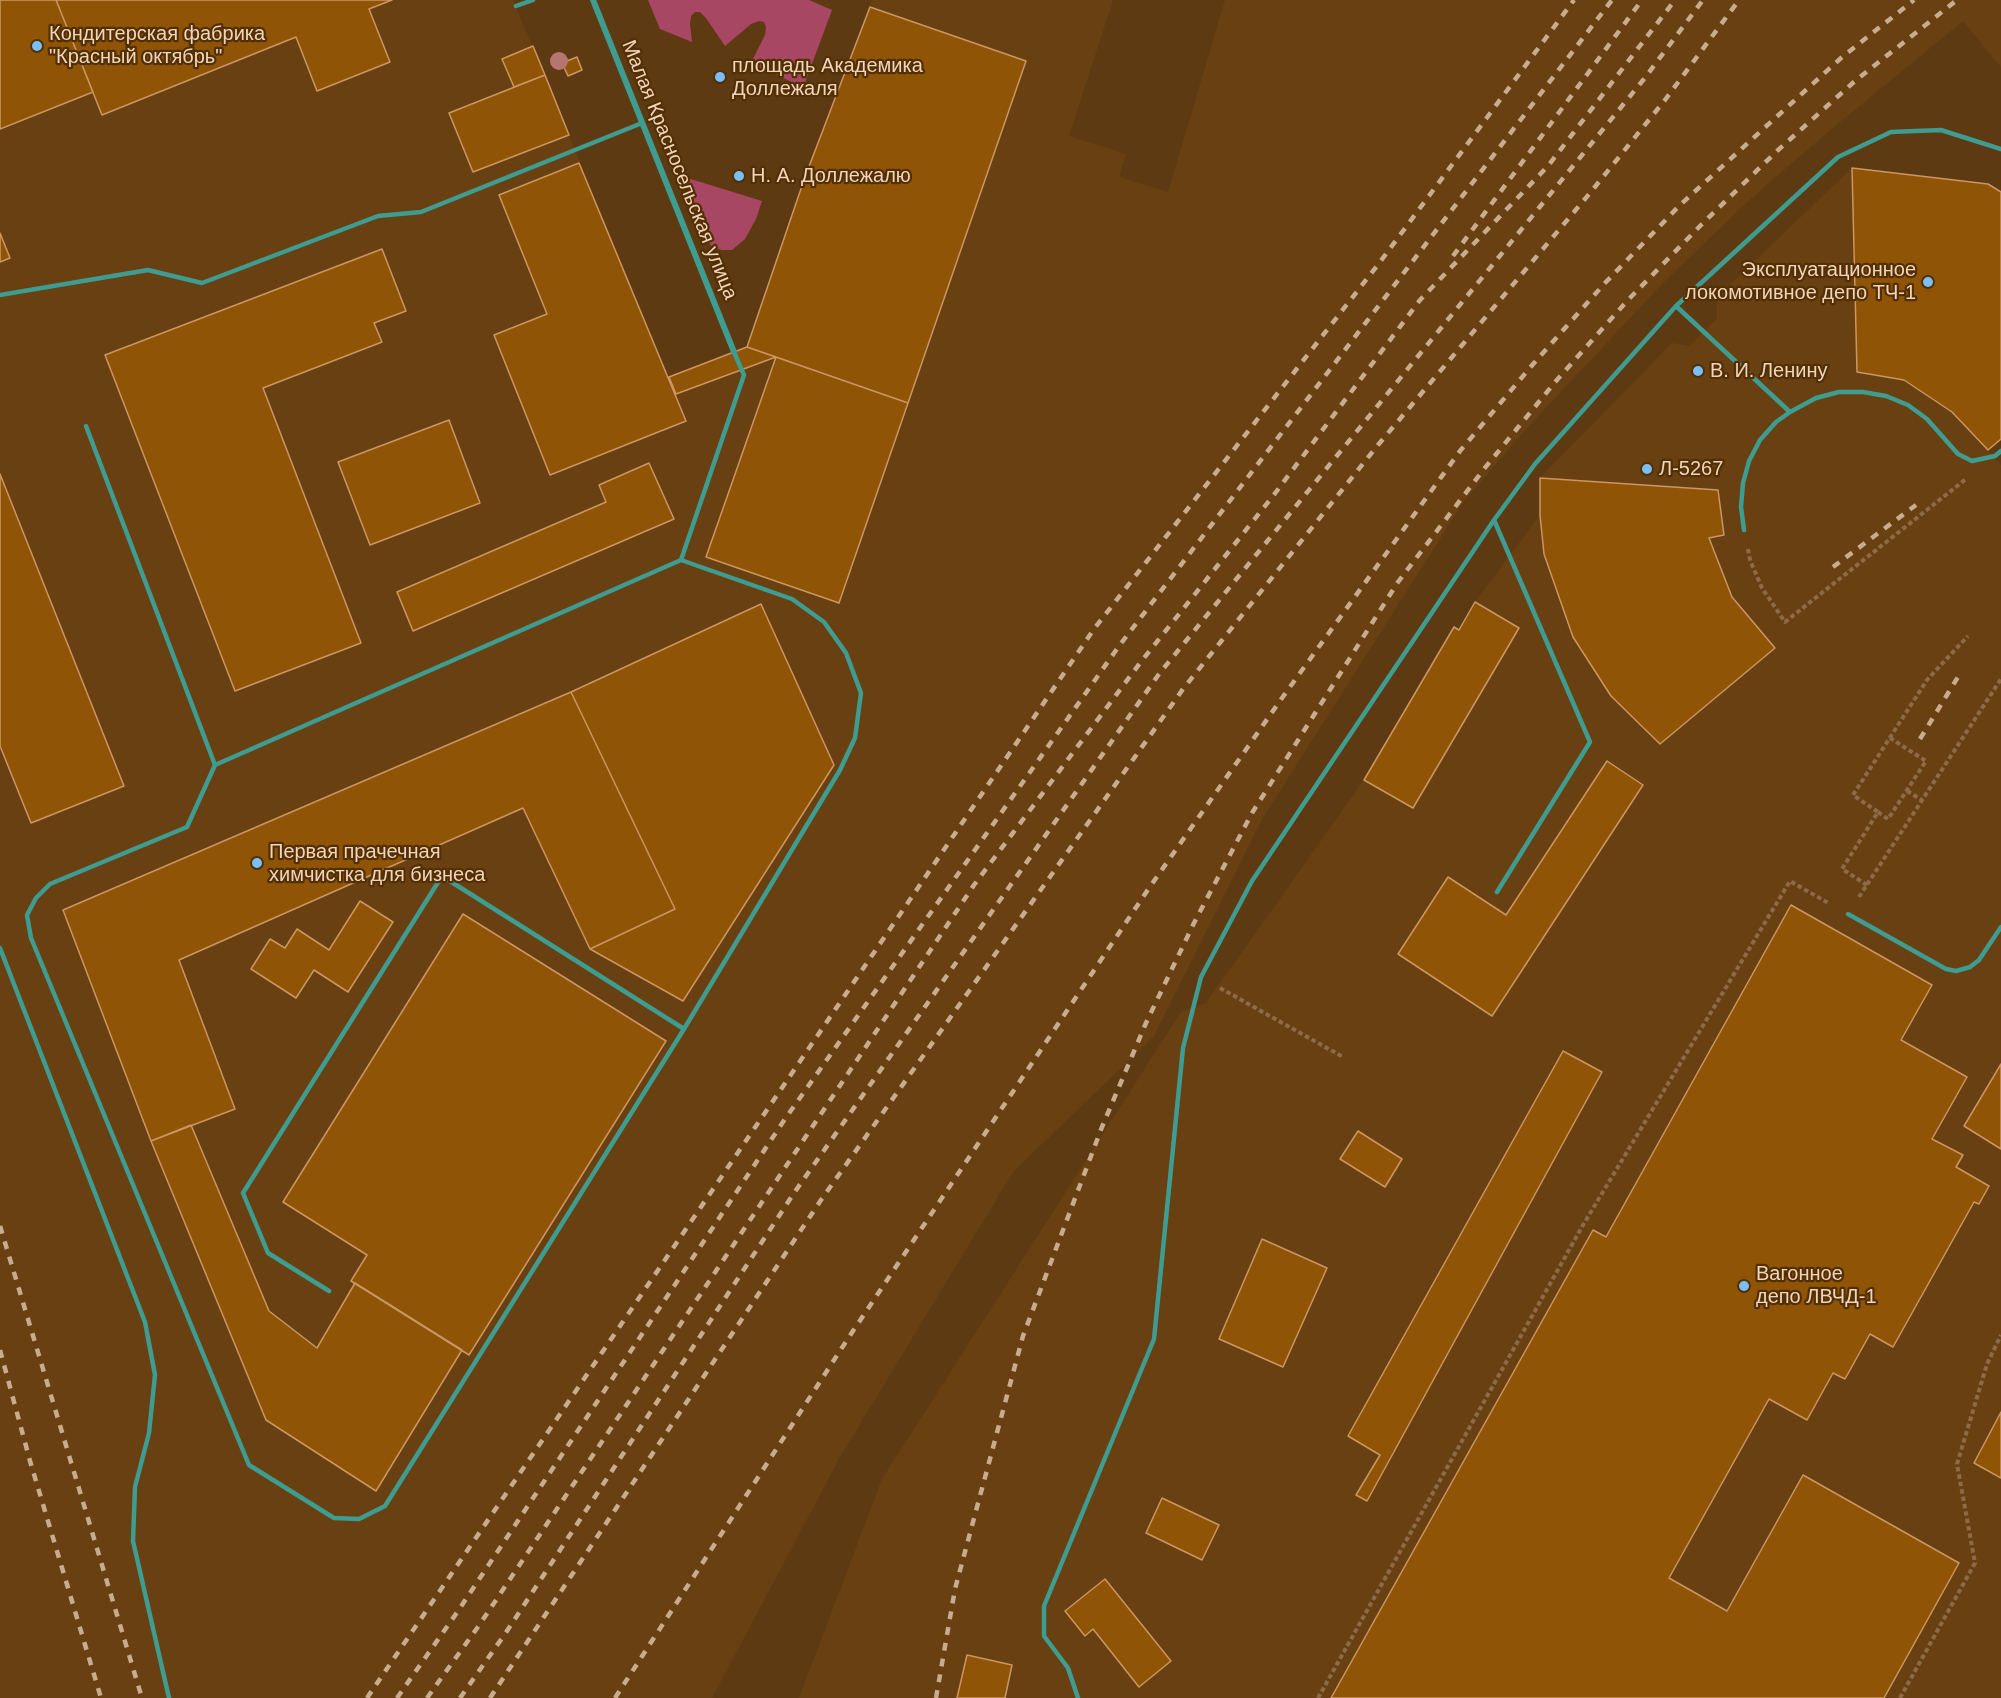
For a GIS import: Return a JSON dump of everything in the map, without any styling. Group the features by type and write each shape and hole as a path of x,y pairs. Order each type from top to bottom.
{"street":[{"name":"Малая Красносельская улица","path":"593,0 734,352"}],"lane":[{"path":"516,6 532,0"},
{"path":"0,295 148,270 202,283 378,216 422,212 642,123"},
{"path":"1078,1698 1068,1668 1044,1636 1044,1606 1154,1339 1184,1048 1201,977 1252,880 1494,520 1535,464 1676,306 1838,157 1890,132 1941,130 2001,149"},
{"path":"1676,306 1790,412"},
{"path":"681,560 744,375 734,352"},
{"path":"1744,530 1741,507 1743,483 1749,461 1761,440 1776,422 1816,398 1839,392 1863,392 1886,396 1908,405 1927,419 1958,454 1972,461 1995,456 2001,452"},
{"path":"86,426 215,765"},
{"path":"1494,520 1590,742 1497,892"},
{"path":"681,560 792,599 824,622 846,653 861,693 855,738 840,770 684,1029 385,1506 359,1519 334,1518 249,1465 31,938 27,915 36,898 50,884 187,827 215,765 681,560"},
{"path":"329,1291 268,1253 243,1193 442,876 684,1029"},
{"path":"1848,914 1946,969 1956,971 1970,967 1979,960 2001,927"},
{"path":"0,948 145,1322 155,1375 149,1433 135,1487 133,1541 169,1698"}],"path":[{"path":"1744,530 1750,560 1762,588 1785,622 1995,456"},
{"path":"1890,738 1926,761 1888,819 1853,795 1890,738 1927,681 1968,636"},
{"path":"1318,1698 1583,1225 1791,881 1848,914 2001,679"},
{"path":"1907,790 1922,800"},
{"path":"1867,885 1842,868 1878,812"},
{"path":"1201,977 1343,1057"},
{"path":"1900,1698 1975,1563 1957,1464 1987,1364 2001,1335"}],"shaded area":[{"path":"0,0 513,0 669,377 747,347 805,177 872,0 1113,0 1069,136 1126,154 1119,177 1168,192 1225,0 2001,0 2001,67 1963,21 1829,131 1746,203 1662,284 1526,429 1464,501 1262,819 1154,1036 1013,1172 840,1457 712,1698 0,1698"},
{"path":"648,0 809,0 832,10 803,88 772,72 750,65 765,35 764,22 751,24 725,46 706,18 700,12 695,12 691,16 690,24 692,42 660,29"},
{"path":"1852,168 1904,380 1952,412 2001,465 2001,1698 799,1698 882,1479 1181,1012 1206,1003 1364,780 1454,627 1459,629 1475,602 1540,515 1544,554 1573,637 1611,696 1660,744 1775,648 1732,597 1709,538 1724,535 1718,490 1540,478 1672,343 1689,346 1717,319 1717,297"},
{"path":"681,176 762,201 756,219 745,239 732,250 712,247 706,238"}],"building":[{"name":"Кондитерская фабрика \"Красный октябрь\"","path":"0,0 56,0 93,92 0,129"},
{"path":"56,0 392,0 369,9 390,62 317,91 296,37 102,115"},
{"path":"870,7 1026,61 908,403 747,347 805,177"},
{"path":"533,46 545,75 514,87 502,59"},
{"path":"577,57 582,70 568,76 562,63"},
{"path":"545,75 569,135 473,172 449,113"},
{"path":"579,163 686,421 550,475 494,335 547,314 499,195"},
{"name":"Эксплуатационное локомотивное депо ТЧ-1","path":"1852,168 1988,184 2001,192 2001,439 1988,450 1952,412 1904,380 1857,372"},
{"path":"0,233 10,258 0,262"},
{"path":"382,249 406,311 374,323 382,342 263,388 361,643 235,691 105,355"},
{"path":"747,347 776,357 676,394 669,377"},
{"path":"776,357 908,403 839,603 706,557"},
{"path":"449,420 480,503 370,545 338,462"},
{"path":"649,463 674,519 413,631 397,592 606,502 599,485"},
{"path":"0,474 124,786 31,823 0,746"},
{"path":"1540,478 1718,490 1724,535 1709,538 1732,597 1775,648 1660,744 1611,696 1573,637 1544,554 1540,515"},
{"path":"1475,602 1519,628 1413,808 1364,780 1454,627 1459,630"},
{"path":"761,604 834,765 683,1001 590,949 675,909 571,692"},
{"path":"571,692 675,909 590,949 523,808 179,960 235,1109 151,1141 63,910"},
{"path":"1607,761 1643,785 1492,1016 1398,954 1448,877 1506,915"},
{"path":"360,901 393,922 348,992 314,970 296,998 251,969 270,939 285,948 297,929 329,950"},
{"name":"Вагонное депо ЛВЧД-1","path":"1791,905 1932,985 1901,1040 1967,1077 1932,1139 1963,1155 1956,1167 1989,1186 1979,1204 1974,1202 1893,1347 1870,1334 1845,1379 1833,1373 1807,1420 1769,1399 1669,1578 1727,1611 1803,1475 1959,1563 1884,1698 1331,1698 1593,1230 1606,1237"},
{"path":"463,914 666,1041 469,1355 351,1281 367,1255 283,1202"},
{"path":"1563,1051 1602,1072 1367,1501 1356,1495 1380,1455 1348,1436"},
{"path":"2001,1064 2001,1149 1964,1126"},
{"path":"191,1125 269,1311 317,1348 355,1283 462,1350 376,1491 266,1420 151,1141"},
{"path":"1358,1131 1402,1159 1385,1187 1340,1159"},
{"path":"1262,1239 1327,1268 1283,1367 1219,1339"},
{"path":"2001,1412 2001,1478 1974,1463"},
{"path":"1162,1498 1219,1525 1202,1560 1146,1533"},
{"path":"1105,1579 1171,1661 1139,1687 1093,1629 1085,1636 1065,1611"},
{"path":"967,1655 1012,1665 1005,1698 957,1698"}],"railway":[{"path":"367,1698 1094,629 1380,262 1574,0"},
{"path":"397,1698 458,1611 785,1119 1119,646 1612,0"},
{"path":"1453,256 1642,0"},
{"path":"427,1698 480,1624 974,885 1140,663 1273,496 1420,300 1548,166 1675,0"},
{"path":"460,1698 505,1634 794,1193 1159,674 1644,79 1703,0"},
{"path":"490,1698 821,1200 1183,689 1378,445 1590,193 1665,100 1739,0"},
{"path":"615,1698 847,1340 1147,891 1282,698 1460,451 1605,283 1680,205 1841,58 1914,0"},
{"path":"936,1698 955,1589 1023,1336 1102,1127 1146,1023 1194,923 1252,813 1398,582 1484,469 1556,381 1627,301 1777,151 1855,81 1957,0"},
{"path":"1833,567 1916,505"},
{"path":"1920,739 1961,672"},
{"path":"0,1226 142,1698"},
{"path":"0,1350 30,1461 101,1698"}],"place":[{"name":"Кондитерская фабрика \"Красный октябрь\"","path":"37,46"},
{"name":"площадь Академика Доллежаля","path":"720,77"},
{"name":"Н. А. Доллежалю","path":"739,176"},
{"name":"Эксплуатационное локомотивное депо ТЧ-1","path":"1928,282"},
{"name":"В. И. Ленину","path":"1698,371"},
{"name":"Л-5267","path":"1647,469"},
{"name":"Первая прачечная химчистка для бизнеса","path":"257,863"},
{"name":"Вагонное депо ЛВЧД-1","path":"1744,1286"}]}
